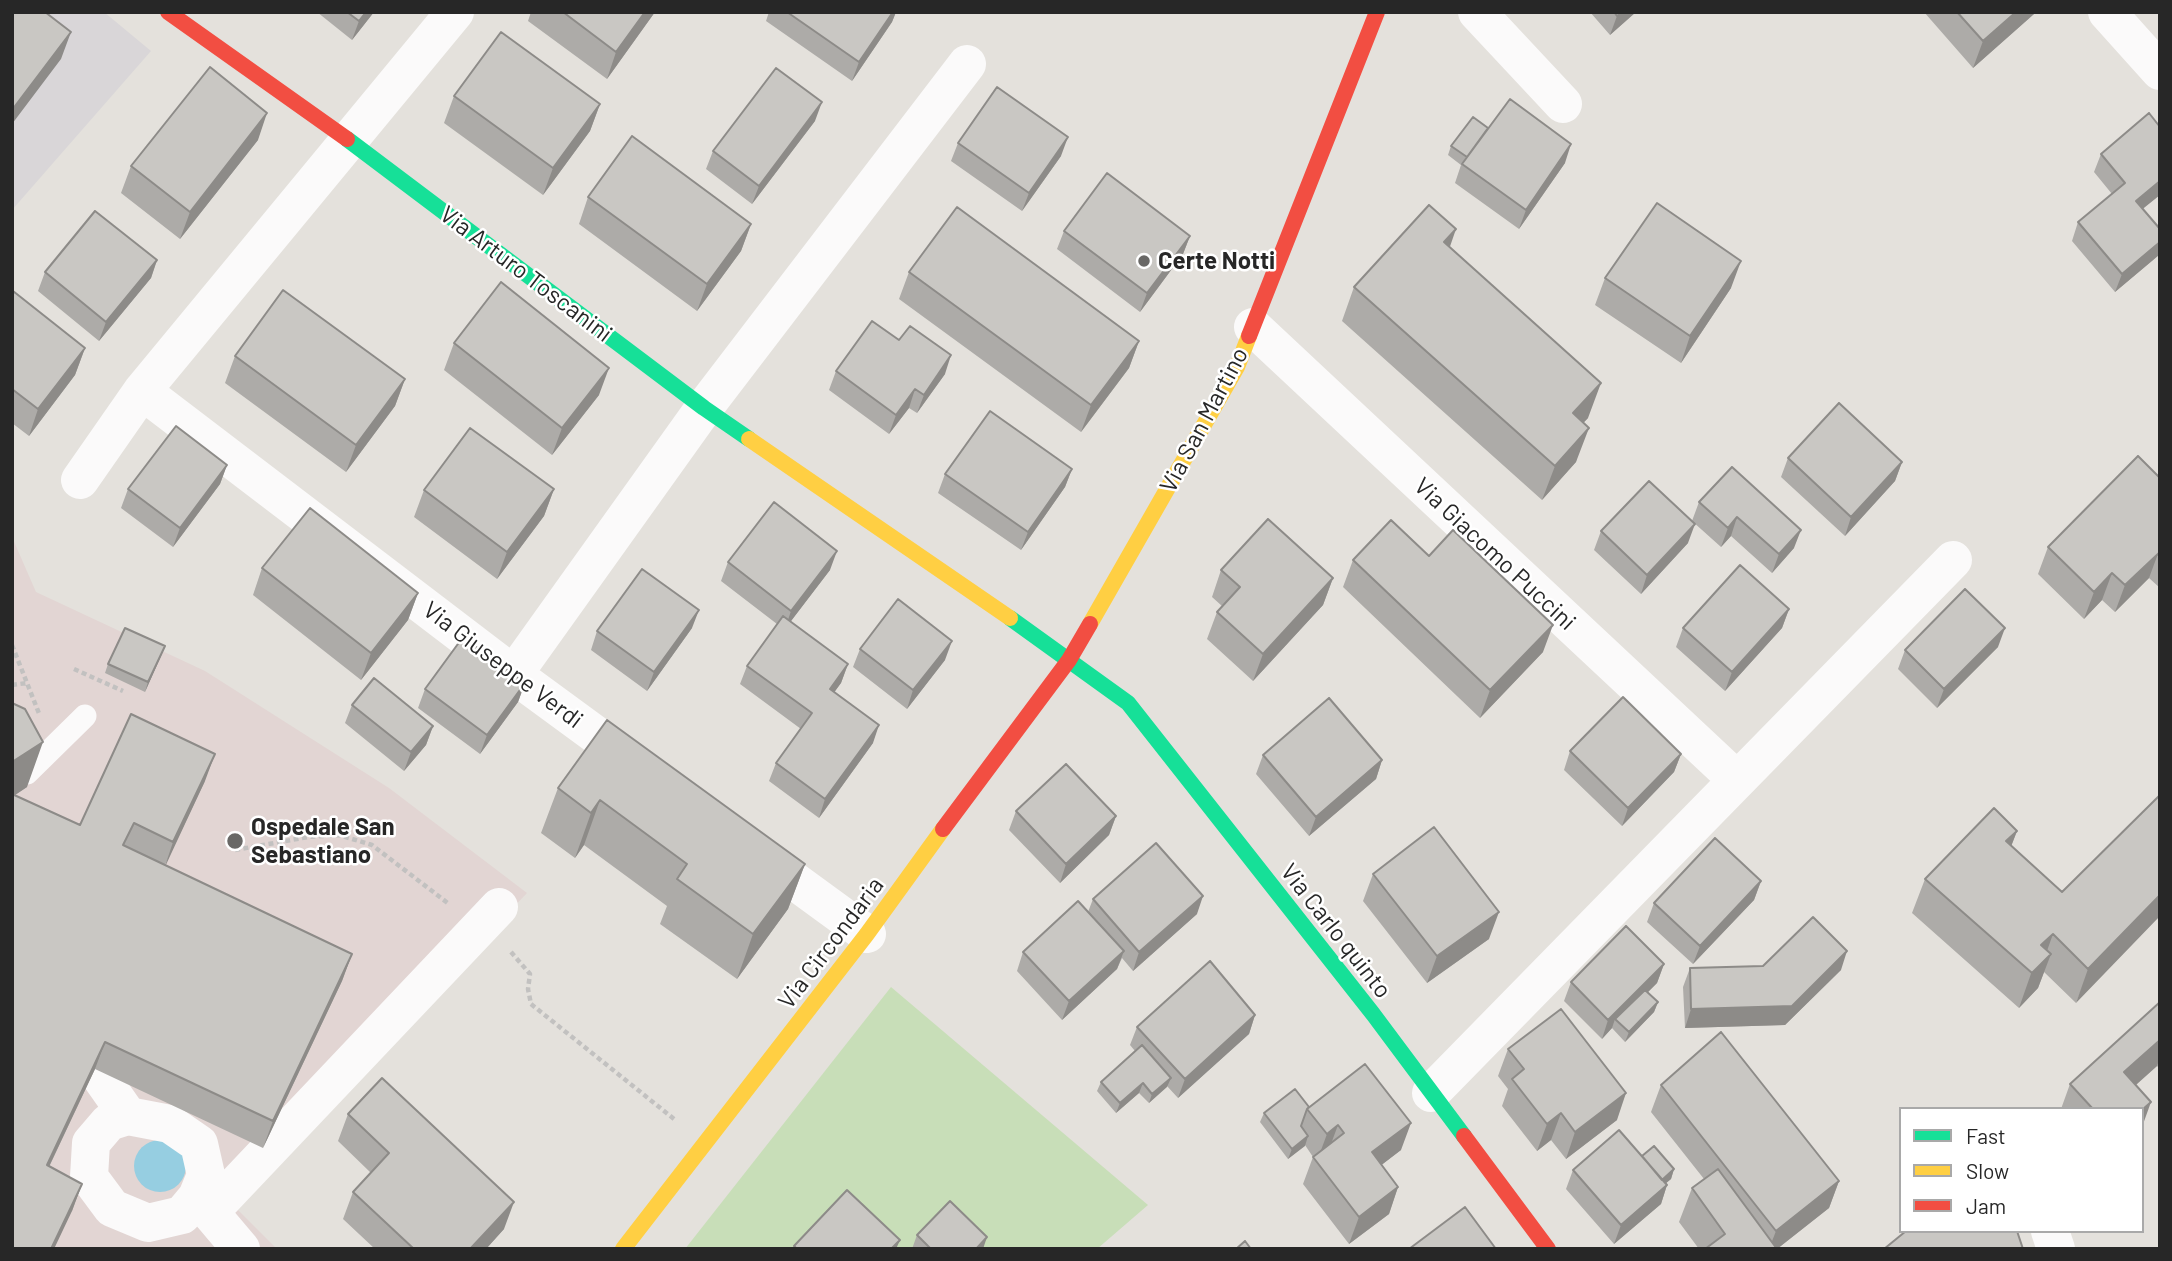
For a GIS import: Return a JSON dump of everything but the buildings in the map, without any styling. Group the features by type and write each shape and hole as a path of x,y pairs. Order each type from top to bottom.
{"street":[{"name":"Via Arturo Toscanini","path":"168,12 348,140 704,408 1069,660"},
{"path":"80,480 142,391 455,12"},
{"name":"Via San Martino","path":"1069,660 1237,366 1377,12"},
{"path":"1477,12 1563,104"},
{"path":"2107,12 2160,71"},
{"path":"521,664 704,408 967,64"},
{"name":"Via Giacomo Puccini","path":"1252,327 1737,780"},
{"name":"Via Giuseppe Verdi","path":"142,391 517,677 660,782"},
{"path":"1431,1093 1953,560"},
{"name":"Via Circondaria","path":"622,1249 867,934 1069,660"},
{"name":"Via Carlo quinto","path":"1069,660 1133,709 1373,1014 1548,1249"},
{"path":"725,830 867,934"},
{"path":"241,1249 204,1205 206,1175 199,1144 170,1124 128,1116 109,1122 91,1143 89,1177 112,1208 148,1223 182,1215 204,1205 499,907"},
{"path":"95,1069 128,1116"}],"lane":[{"path":"27,773 85,716"}],"path":[{"path":"12,645 41,720"},
{"path":"74,669 123,691"},
{"path":"12,685 27,683"}],"shaded area":[{"path":"12,12 104,12 151,51 12,210"},
{"name":"Ospedale San Sebastiano","path":"12,537 36,592 205,671 389,788 527,893 232,1204 277,1249 12,1249"}],"green space":[{"path":"891,987 1148,1205 1097,1249 685,1249"}],"water":[{"path":"160,1140 170,1142 178,1148 184,1156 184,1176 178,1184 170,1190 160,1192 150,1190 142,1184 136,1176 134,1166 136,1156 142,1148 150,1142"}],"traffic: fast":[{"path":"347,139 749,439"},
{"path":"1010,618 1128,703 1373,1014 1464,1136"}],"traffic: slow":[{"path":"1090,624 1237,367 1249,336"},
{"path":"749,439 1010,618"},
{"path":"623,1249 867,934 943,829"}],"traffic: jam":[{"path":"168,12 347,139"},
{"path":"1249,336 1377,12"},
{"path":"943,829 1069,660 1090,624"},
{"path":"1464,1136 1548,1249"}],"place":[{"name":"Certe Notti","path":"1144,261"},
{"name":"Ospedale San Sebastiano","path":"235,841"}]}
